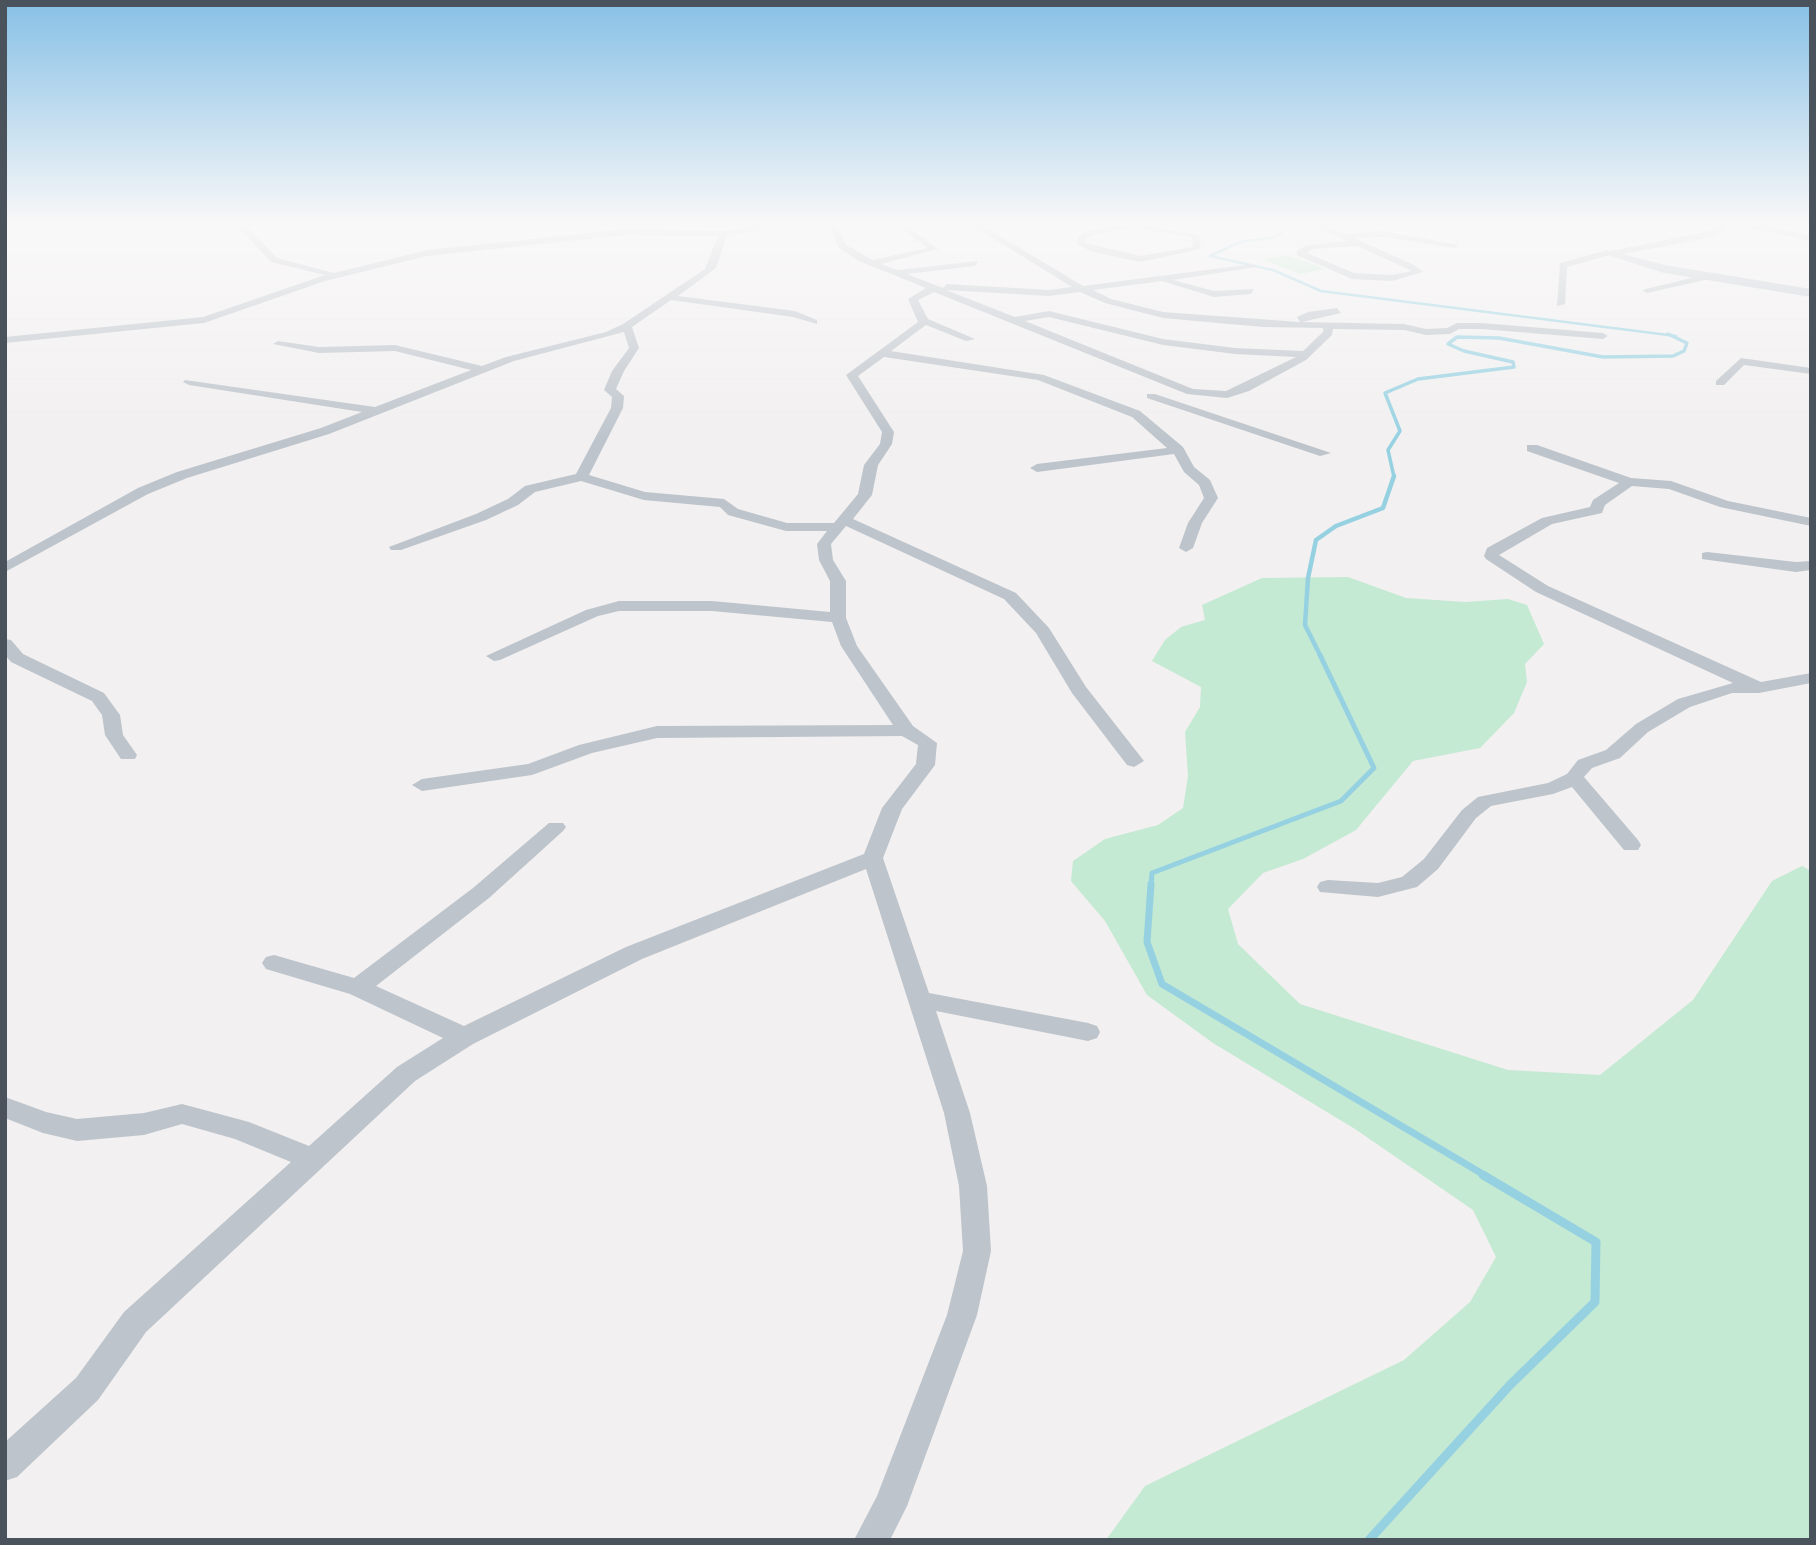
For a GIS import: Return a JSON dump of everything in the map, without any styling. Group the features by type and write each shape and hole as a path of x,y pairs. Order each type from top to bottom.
{"street":[{"path":"5,340 204,320 274,296"},
{"path":"918,296 913,299 924,321 970,339"},
{"path":"954,296 1173,386 1204,394 1235,393 1276,374 1306,354 1329,332 1328,326"},
{"path":"1097,296 1163,314 1291,326 1404,327 1426,332 1450,331 1457,326 1603,336"},
{"path":"1560,304 1561,296"},
{"path":"5,568 164,482 325,431 480,369 610,334 627,326 667,297 795,314 813,322"},
{"path":"1291,326 1309,315 1337,311"},
{"path":"1015,320 1049,314 1163,342 1235,351 1306,354"},
{"path":"871,1540 890,1506 961,1315 977,1251 973,1186 957,1113 917,999 873,858 892,808 925,765 928,743 906,730 849,646 838,618 838,581 826,560 824,544 865,495 871,465 886,443 888,432 852,375 924,321"},
{"path":"581,477 617,408 618,396 610,390 618,371 633,354 634,348 627,326"},
{"path":"278,344 319,350 395,348 480,369"},
{"path":"880,353 1040,377 1136,414 1178,450 1189,469 1205,483 1211,498 1195,523 1186,548"},
{"path":"1720,383 1741,361 1811,370"},
{"path":"189,382 378,411"},
{"path":"1136,414 1151,396 1173,386"},
{"path":"1151,396 1226,423 1325,453"},
{"path":"1532,448 1629,482 1671,485 1725,504 1811,522"},
{"path":"1037,468 1178,450"},
{"path":"396,547 481,517 513,502 530,489 581,477 644,496 724,503 733,512 786,527 840,523 1010,596 1042,631 1078,689 1134,761"},
{"path":"1629,482 1598,503 1597,510 1547,522 1504,542 1494,549 1491,556 1542,589 1759,688"},
{"path":"1707,556 1796,567 1811,565"},
{"path":"495,656 593,613 619,607 712,606 838,618"},
{"path":"5,644 17,657 98,697 111,715 114,735 128,755"},
{"path":"1328,887 1378,890 1409,882 1431,864 1469,814 1485,801 1553,788 1574,778 1585,764 1613,754 1642,728 1684,703 1730,688 1759,688 1811,678"},
{"path":"422,785 532,769 586,749 657,732 906,730"},
{"path":"1574,778 1597,801 1631,845"},
{"path":"358,988 481,893 556,827"},
{"path":"5,1465 87,1390 135,1322 406,1074 464,1037 634,953 873,858"},
{"path":"274,963 358,988 464,1037"},
{"path":"917,999 1088,1032"},
{"path":"5,1108 43,1122 77,1130 144,1124 182,1114 240,1130 312,1159"}],"green space":[{"path":"1348,577 1406,598 1465,602 1508,599 1527,605 1544,644 1525,664 1527,682 1514,713 1480,748 1413,761 1356,830 1303,859 1263,873 1228,909 1238,944 1300,1004 1508,1070 1600,1075 1693,1000 1772,881 1802,866 1811,871 1811,1540 1106,1540 1145,1486 1404,1360 1470,1302 1496,1257 1473,1210 1355,1129 1213,1043 1147,995 1105,921 1071,881 1073,861 1105,839 1158,825 1183,808 1188,776 1185,732 1200,707 1201,687 1152,661 1165,640 1181,627 1205,620 1202,605 1262,578"}],"waterway":[{"path":"1361,296 1671,335"},
{"path":"1394,476 1388,450 1400,431 1385,393 1418,379 1514,367 1513,362 1464,351 1448,344 1457,337 1499,338 1603,357 1673,356 1684,351 1687,343 1671,335"},
{"path":"1671,335 1676,336"},
{"path":"1320,655 1305,625 1308,578 1316,540 1336,526 1383,508 1394,476"},
{"path":"1151,886 1152,873 1341,801 1374,768 1320,655"},
{"path":"1151,884 1147,942 1162,984 1486,1176"},
{"path":"1369,1540 1510,1385 1595,1302 1596,1242 1483,1175"}]}
